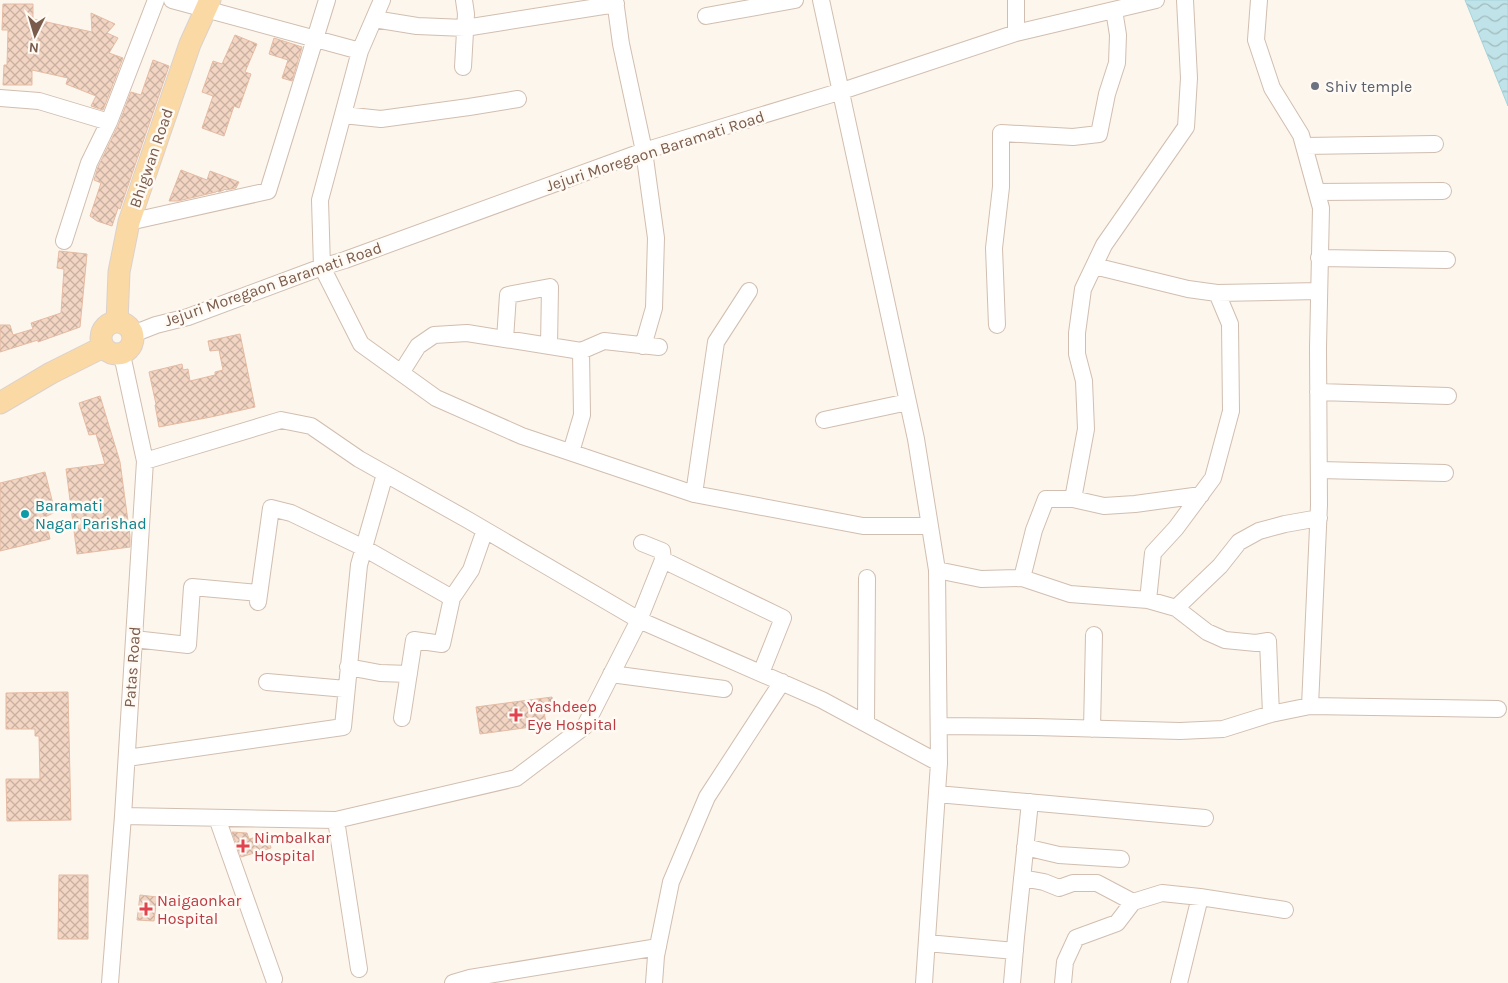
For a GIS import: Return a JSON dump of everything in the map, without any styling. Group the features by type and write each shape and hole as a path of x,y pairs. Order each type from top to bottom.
{"main road":[{"name":"Bhigwan Road","path":"125,328 119,272 129,222 190,44 208,5"},
{"path":"0,403 51,373 111,350 125,352 132,345 125,328 110,323 104,327 100,341 111,350"}],"street":[{"path":"64,241 89,163 109,122 156,0"},
{"path":"172,0 208,5 316,39 360,50"},
{"path":"129,222 268,191 327,0"},
{"path":"382,0 360,50 320,200 322,267 361,344 436,398 522,436 694,494 863,526 930,526"},
{"path":"463,67 466,14 464,0"},
{"path":"706,16 795,0"},
{"path":"821,0 916,439 937,570 939,763 924,983"},
{"path":"1016,0 1016,33"},
{"name":"Jejuri Moregaon Baramati Road","path":"125,328 156,325 188,317 644,151 842,92 1016,33 1156,0"},
{"path":"1073,499 1086,429 1084,382 1077,354 1077,333 1083,289 1104,245 1186,127 1189,78 1185,0"},
{"path":"1259,0 1256,40 1272,88 1300,135 1321,208 1318,392 1319,518 1310,706"},
{"path":"374,19 417,26 465,28 615,2 621,44 644,151 656,238 651,347 604,342 581,351 467,333 434,335 418,346 400,373"},
{"path":"997,325 994,248 1001,187 1001,133 1073,137 1099,134 1107,94 1117,63 1118,35 1114,10"},
{"path":"0,98 39,101 109,122"},
{"path":"343,115 381,119 518,99"},
{"path":"1304,146 1435,144"},
{"path":"1316,192 1442,191"},
{"path":"1319,258 1447,260"},
{"path":"1094,266 1188,289 1217,292 1319,292"},
{"path":"505,339 508,295 550,287 549,346"},
{"path":"694,494 716,342 749,292"},
{"path":"1148,600 1153,553 1176,528 1213,478 1231,411 1230,324 1217,292"},
{"name":"Patas Road","path":"110,983 127,758 145,461 124,364 111,350"},
{"path":"571,452 582,415 581,351"},
{"path":"1318,392 1448,396"},
{"path":"824,420 908,402"},
{"path":"145,461 281,420 311,426 359,460 486,530 639,620 822,700 939,763"},
{"path":"1319,470 1445,473"},
{"path":"127,758 343,727 359,564 385,474"},
{"path":"1022,578 1034,530 1046,499 1073,499 1104,506 1135,504 1201,495"},
{"path":"134,639 188,645 192,587 258,598 271,508 291,513 364,548 452,598"},
{"path":"1176,608 1220,566 1239,542 1259,531 1319,518"},
{"path":"402,718 414,640 442,644 452,598 471,570 486,530"},
{"path":"123,816 336,820 516,778 585,726 639,620 663,560 662,551 642,543"},
{"path":"663,560 783,618 761,673"},
{"path":"937,570 980,579 1022,578 1070,594 1148,600 1176,608 1207,632 1225,640 1256,643 1268,641 1271,714"},
{"path":"866,578 866,723"},
{"path":"1092,729 1094,635"},
{"path":"348,667 380,673 409,674"},
{"path":"611,674 724,689"},
{"path":"267,682 346,689"},
{"path":"654,983 658,947 671,882 707,797 782,682"},
{"path":"939,726 1180,731 1223,730 1271,714 1310,706 1498,709"},
{"path":"937,794 1205,818"},
{"path":"1012,983 1030,802"},
{"path":"217,818 274,979"},
{"path":"336,820 359,969"},
{"path":"1025,847 1059,855 1121,860"},
{"path":"1022,878 1044,882 1058,888 1073,883 1098,883 1115,894 1133,902"},
{"path":"1063,983 1065,962 1076,938 1117,923 1133,902 1162,893 1285,910"},
{"path":"1179,983 1200,897"},
{"path":"927,944 1015,951"},
{"path":"453,983 470,978 658,947"}],"water":[{"path":"1465,0 1508,0 1508,106"}],"building":[{"path":"3,4 33,4 33,19 92,32 91,13 115,24 107,33 118,38 109,53 123,58 103,110 91,106 96,96 66,84 68,78 32,70 32,85 3,85 4,65 7,65 8,30 2,30"},
{"path":"235,35 257,44 245,72 251,74 239,108 234,106 224,136 202,128 213,96 202,92 213,61 222,64"},
{"path":"274,38 302,47 292,81 282,78 288,60 269,54"},
{"path":"153,60 169,66 120,209 118,208 112,226 97,221 90,216 101,183 94,180 131,92 141,95"},
{"path":"181,170 207,180 210,171 239,182 236,188 178,201 169,201"},
{"path":"59,251 87,254 80,327 38,342 38,340 0,352 0,325 10,325 13,335 33,329 31,323 61,313 64,269 57,268"},
{"path":"240,334 255,407 159,427 149,372 182,364 183,370 188,369 190,381 215,375 215,372 223,370 219,350 210,351 208,341"},
{"path":"100,396 120,462 130,547 77,554 66,469 105,464 96,434 89,435 79,403"},
{"name":"Baramati Nagar Parishad","path":"45,472 55,512 45,517 50,539 0,551 0,483"},
{"path":"68,692 71,820 7,821 6,779 40,779 39,736 35,736 35,729 6,729 6,693"},
{"path":"552,697 554,708 544,710 546,725 480,734 476,707"},
{"path":"232,832 247,833 249,839 260,838 268,834 271,848 241,857"},
{"path":"59,875 88,875 88,939 58,939"},
{"path":"140,895 157,897 154,921 137,920"}],"place":[{"name":"Shiv temple","path":"1315,86"},
{"name":"Baramati Nagar Parishad","path":"25,514"},
{"name":"Yashdeep Eye Hospital","path":"516,715"},
{"name":"Nimbalkar Hospital","path":"243,846"},
{"name":"Naigaonkar Hospital","path":"146,909"}]}
